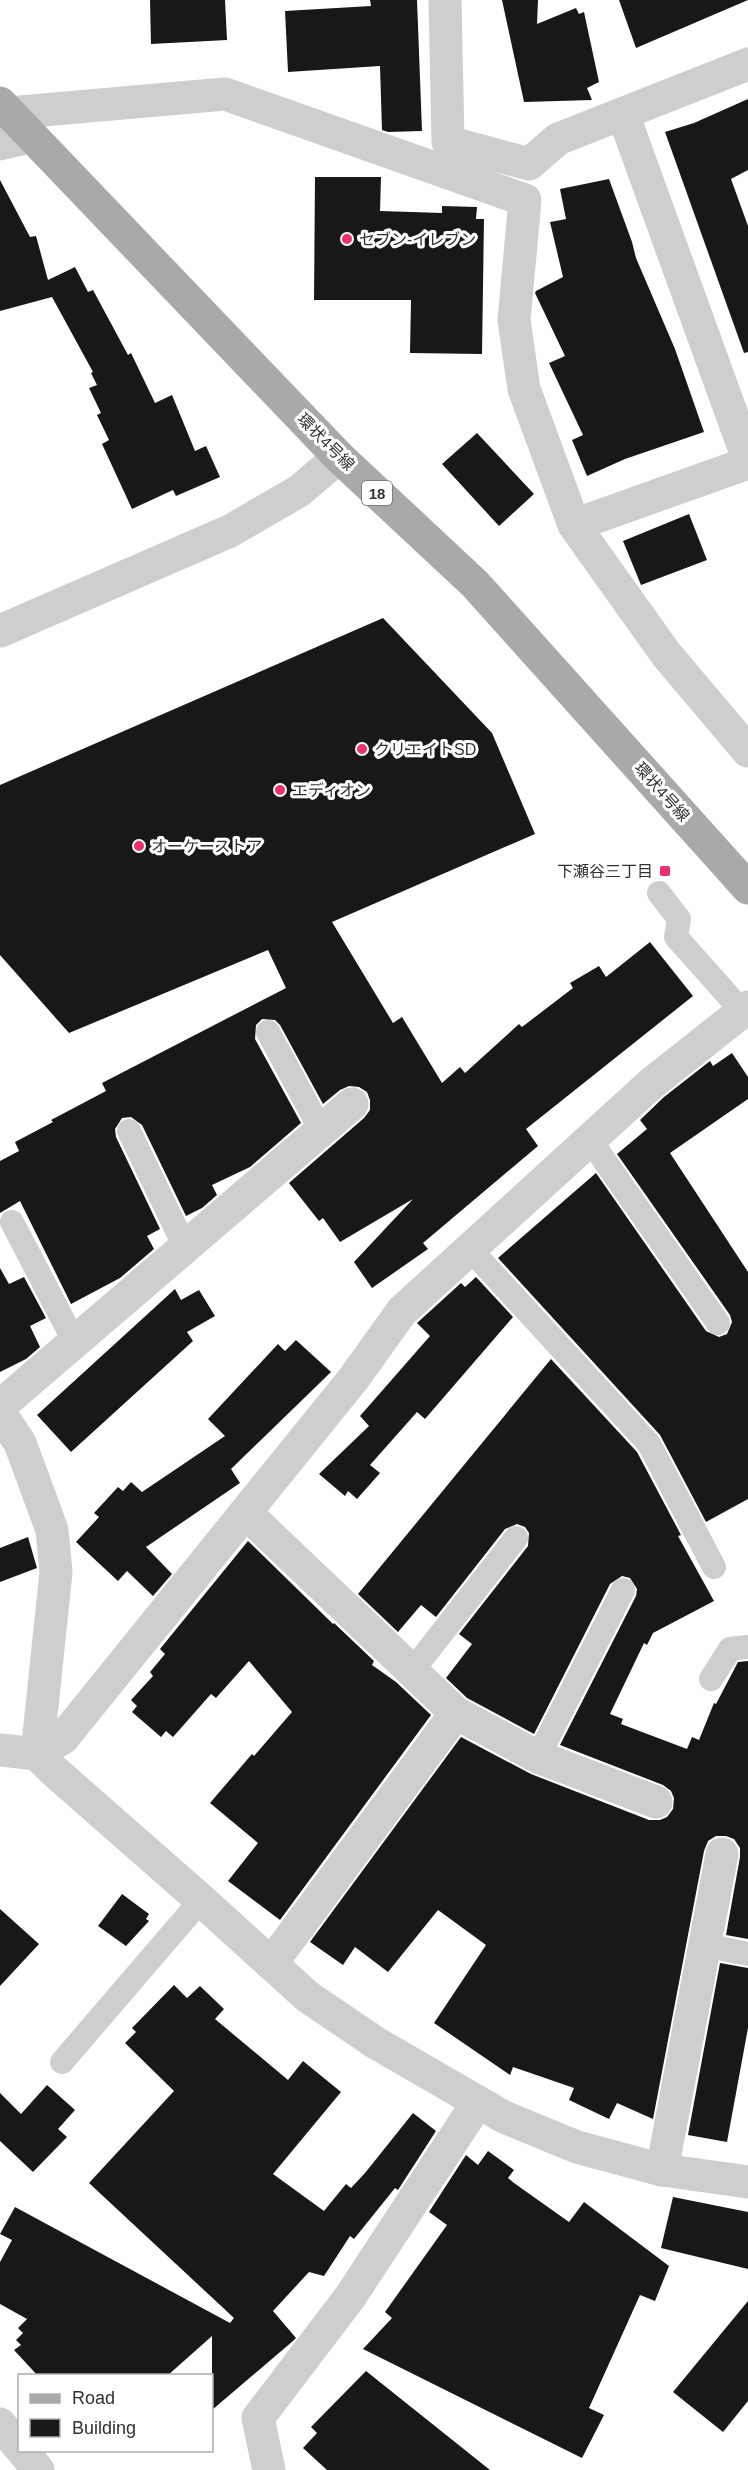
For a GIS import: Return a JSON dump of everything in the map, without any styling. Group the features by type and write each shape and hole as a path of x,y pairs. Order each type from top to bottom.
{"main road":[{"name":"環状4号線","path":"10,124 339,457 475,584 748,888"}],"street":[{"path":"445,0 448,142 529,165 558,139 748,64"},
{"path":"10,124 225,94 525,200 514,321 524,388 574,525 666,654 748,751"},
{"path":"574,525 748,461 623,114"},
{"path":"0,631 230,531 299,491 339,457"},
{"path":"0,1750 37,1754 63,1738 354,1378 402,1311 652,1083 745,1009"},
{"path":"0,1406 352,1104"},
{"path":"0,1413 20,1443 52,1530 56,1572 37,1754"},
{"path":"246,1513 456,1713 538,1757 656,1802"},
{"path":"271,1964 456,1713"},
{"path":"37,1754 308,1997 376,2043 504,2117 577,2147 662,2170 748,2182"},
{"path":"662,2170 722,1854"},
{"path":"269,2470 258,2418 350,2297 478,2102"},
{"path":"0,2424 18,2445"},
{"path":"23,2452 38,2470"}],"lane":[{"path":"658,893 679,919 676,937 745,1009"},
{"path":"268,1032 321,1130"},
{"path":"129,1131 185,1247"},
{"path":"590,1140 718,1323"},
{"path":"12,1222 75,1343"},
{"path":"471,1250 649,1444 714,1567"},
{"path":"412,1671 516,1538"},
{"path":"538,1757 623,1590"},
{"path":"711,1678 730,1648 748,1647"},
{"path":"62,2062 201,1900"},
{"path":"704,1945 748,1954"}],"building":[{"path":"150,0 225,0 227,40 151,44"},
{"path":"370,0 417,0 422,131 388,132 382,130 380,66 288,72 285,11 371,6"},
{"path":"502,0 538,0 537,24 576,8 579,14 584,12 599,82 587,88 592,100 524,102"},
{"path":"619,0 748,0 636,48"},
{"path":"748,99 748,170 731,179 748,226 748,352 744,353 665,132 694,123"},
{"path":"315,177 381,177 380,211 442,213 442,206 477,207 476,219 484,219 482,354 410,353 411,300 314,300"},
{"path":"609,179 636,258 675,349 704,432 625,459 587,476 572,440 583,435 549,363 565,356 535,293 563,277 550,222 566,219 560,189"},
{"path":"0,180 30,237 36,236 48,280 75,267 88,292 93,290 128,355 131,353 155,403 172,395 195,451 206,446 220,477 176,496 173,490 132,509 102,444 109,440 97,415 101,413 89,388 97,385 91,373 93,372 52,297 0,311"},
{"path":"477,433 534,494 499,526 442,464"},
{"path":"689,514 707,560 641,585 623,541"},
{"path":"383,618 492,733 535,834 332,922 393,1023 402,1017 442,1083 460,1067 465,1073 519,1024 522,1027 573,988 570,983 599,966 606,977 650,942 693,996 526,1129 538,1146 423,1243 428,1249 372,1288 354,1262 413,1199 340,1242 323,1218 319,1221 289,1183 364,1118 370,1110 370,1100 367,1092 359,1087 349,1086 340,1090 323,1104 280,1025 275,1020 262,1019 256,1025 255,1039 301,1123 250,1167 212,1185 217,1195 202,1208 186,1216 142,1125 131,1117 122,1118 115,1129 116,1137 160,1229 147,1236 154,1249 120,1278 71,1304 20,1201 0,1213 0,1161 19,1151 15,1142 106,1091 102,1083 286,988 268,950 69,1033 0,955 0,785"},
{"path":"732,1053 748,1077 748,1099 670,1153 748,1272 748,1499 706,1522 660,1435 498,1258 596,1173 706,1331 719,1337 727,1334 732,1322 730,1315 617,1154 647,1129 640,1120 664,1097 710,1061 713,1066"},
{"path":"0,1268 9,1284 24,1277 46,1318 30,1326 40,1347 26,1359 0,1372"},
{"path":"476,1277 513,1317 425,1419 417,1412 370,1465 380,1473 357,1499 348,1491 345,1496 319,1474 369,1426 360,1416 430,1336 417,1323 461,1283 465,1287"},
{"path":"175,1289 181,1300 199,1290 215,1316 187,1332 193,1341 71,1452 37,1415"},
{"path":"296,1340 331,1372 231,1469 240,1483 146,1547 172,1574 153,1596 127,1571 118,1581 76,1542 99,1517 94,1513 118,1487 123,1491 131,1482 142,1492 225,1436 208,1419 278,1344 285,1351"},
{"path":"551,1359 637,1452 681,1535 678,1536 714,1601 653,1633 647,1645 644,1643 610,1714 623,1719 621,1724 687,1749 692,1737 699,1740 714,1703 716,1704 738,1662 748,1661 748,1939 726,1935 740,1848 734,1839 716,1836 708,1841 704,1851 653,2119 617,2103 609,2119 569,2100 574,2088 513,2067 510,2075 434,2023 486,1945 438,1910 388,1972 355,1947 343,1965 310,1942 461,1737 531,1774 649,1820 660,1820 667,1817 673,1809 674,1798 671,1791 663,1785 560,1745 636,1596 637,1589 630,1578 622,1576 610,1584 534,1734 467,1698 446,1678 472,1644 459,1634 528,1546 529,1533 525,1527 517,1524 505,1529 436,1617 421,1605 398,1632 358,1594"},
{"path":"28,1537 37,1568 0,1582 0,1548"},
{"path":"248,1541 374,1661 372,1665 396,1682 431,1715 280,1920 228,1881 258,1843 210,1803 292,1712 249,1661 216,1698 211,1694 173,1737 166,1731 161,1737 132,1712 137,1706 131,1700 153,1676 150,1672 165,1654 160,1649"},
{"path":"122,1894 149,1914 146,1919 149,1921 126,1946 98,1926"},
{"path":"0,1909 39,1944 0,1986"},
{"path":"720,1963 748,1968 748,2028 727,2142 688,2135"},
{"path":"174,1985 187,1998 200,1986 224,2009 215,2019 288,2080 303,2061 341,2092 273,2174 324,2211 346,2184 351,2188 365,2173 413,2113 436,2131 398,2190 395,2188 354,2239 350,2236 324,2276 309,2272 273,2311 296,2338 213,2409 212,2336 169,2374 36,2374 14,2350 21,2345 16,2340 23,2333 18,2328 27,2319 0,2304 0,2262 12,2240 0,2234 15,2207 230,2323 234,2318 89,2183 174,2091 125,2043 136,2032 132,2028"},
{"path":"47,2085 75,2110 58,2129 67,2137 33,2172 0,2141 0,2093 21,2114"},
{"path":"488,2151 514,2170 508,2178 569,2222 584,2202 669,2266 655,2301 640,2295 589,2408 604,2415 582,2458 363,2349 392,2318 385,2312 447,2225 429,2212 466,2155 478,2165"},
{"path":"673,2197 748,2212 748,2269 661,2248"},
{"path":"748,2301 748,2401 723,2432 673,2392"},
{"path":"366,2371 490,2470 327,2470 303,2448 317,2433 311,2427"}],"place":[{"name":"セブン-イレブン","path":"347,239"},
{"name":"クリエイトSD","path":"362,749"},
{"name":"エディオン","path":"280,790"},
{"name":"オーケーストア","path":"139,846"},
{"name":"下瀬谷三丁目","path":"665,871"}]}
